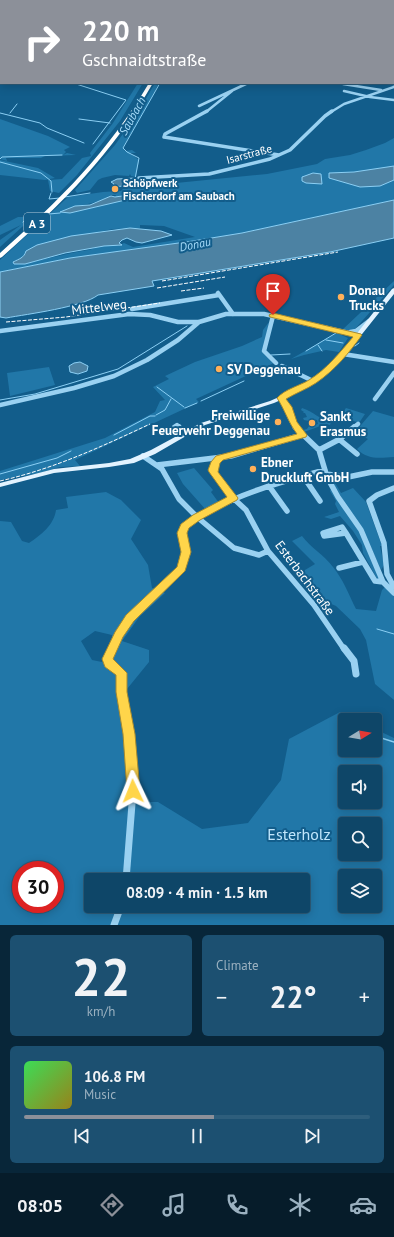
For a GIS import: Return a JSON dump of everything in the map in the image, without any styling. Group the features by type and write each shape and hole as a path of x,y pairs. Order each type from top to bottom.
{"highway":[{"name":"A 3","path":"0,250 70,189 123,122 146,84"},
{"name":"A 3","path":"0,256 70,189 118,135 150,84"}],"main road":[{"path":"0,485 54,471 109,465 132,460 143,456 217,418 281,398 313,382 325,372 343,354 394,290"}],"street":[{"path":"198,106 246,84"},
{"path":"343,84 384,90"},
{"name":"Isarstraße","path":"139,178 210,174 257,163 279,155 290,150 325,116 344,104 369,96 394,85"},
{"path":"345,89 344,91 394,100"},
{"path":"232,91 210,110 165,134 164,137 279,155"},
{"path":"132,309 219,294 228,309 233,314"},
{"path":"0,405 74,388 114,376 147,360 178,340 199,322 233,314 259,313 357,336"},
{"name":"Mittelweg","path":"0,331 129,314 150,315 183,323 199,322"},
{"path":"274,316 264,351 276,363"},
{"path":"344,332 357,331 369,321"},
{"path":"343,354 394,362"},
{"path":"282,366 313,382"},
{"path":"375,400 394,373"},
{"path":"281,398 287,407 293,423 302,435 319,450 325,472 338,497 361,530 383,582 394,593"},
{"path":"319,450 334,444 358,424"},
{"path":"174,426 177,425 184,434"},
{"path":"157,465 220,458 302,435"},
{"path":"340,440 357,454"},
{"path":"143,456 162,469 180,498 197,517 234,548 259,555 268,551"},
{"name":"Esterbachstraße","path":"220,458 214,465 213,470 233,498 246,510 268,551 314,605 338,641 354,660 356,674"},
{"path":"127,873 130,813 133,791 129,734 122,701 122,673 108,663 108,659 119,635 130,618 182,569 186,552 182,529 197,517 233,498 303,476 325,472 348,477 372,472 394,472"},
{"path":"303,476 320,501"},
{"path":"269,486 287,511"},
{"path":"394,488 377,495 369,501 373,518 378,526 385,548 387,578 394,587"},
{"path":"346,534 375,581 383,582"},
{"path":"339,568 363,562"},
{"path":"114,925 118,913"}],"green space":[{"path":"137,84 142,84 120,121 77,175 59,193 50,191 48,180 62,179 82,158 91,156 90,153 113,123"},
{"path":"154,84 158,84 123,147 125,151 132,150 136,153 130,153 139,160 136,177 131,176 130,174 129,176 115,175 102,178 98,180 90,190 77,193 75,190 115,145 137,114"},
{"path":"0,119 48,136 70,147 64,150 66,152 63,155 67,153 76,155 45,156 41,158 6,158 7,161 0,159"},
{"path":"394,138 394,200 242,233 70,258 0,272 0,260 68,197 121,191 123,189 136,187 267,174 317,164 325,159 350,155 385,143","holes":["129,194 144,198 148,197 139,200 134,198 70,213 60,213 72,208 105,199 111,195 116,195 115,197","140,225 164,226 195,237 133,247 124,243 118,246 107,245 32,262 14,264 13,261 21,259 37,245 113,229 140,228"]},
{"path":"0,160 38,168 55,178 45,180 0,175"},
{"path":"18,217 33,217 0,247 0,240 21,225 0,235 0,226"},
{"path":"394,281 394,285 355,329 341,331"},
{"path":"269,322 264,354 274,363 196,399 199,402 75,460 80,466 60,467 40,473 0,480 0,471 105,438 155,412 160,401 165,400 153,387 169,379 165,376 195,362 242,346 262,337 263,330"},
{"path":"337,333 348,338 339,352 326,350 291,359"},
{"path":"49,367 55,385 10,396 7,373"},
{"path":"302,408 331,422 330,425 326,424 304,432 303,430 307,429 309,426 318,424 317,420 304,420 303,418 307,417 301,410"},
{"path":"346,408 365,414 359,423 340,416"},
{"path":"373,411 394,417 394,457 370,457 361,453 357,449 368,439 355,432"},
{"path":"194,468 213,490 211,492 219,503 206,510 183,484 177,473"},
{"path":"329,476 331,476 341,493 353,488 366,502 382,546 380,546 384,565 381,570 371,548"},
{"path":"331,489 360,532 381,581 377,579 363,553 362,545 353,531 340,516 331,519 324,517 339,512 335,504 336,501 330,491"},
{"name":"Esterholz","path":"106,492 121,500 141,520 131,539 148,565 152,588 165,593 140,616 122,641 149,650 149,662 127,689 125,673 110,663 112,635 95,631 81,641 92,660 107,663 119,674 118,681 123,716 121,719 122,723 125,723 132,791 130,802 158,802 202,829 248,823 281,780 289,739 338,713 338,757 382,757 382,732 394,738 394,925 0,925 0,521 11,522 22,541 29,543 50,525 56,510 68,508 66,497"},
{"path":"302,536 337,572 356,609 376,611 382,590 385,587 394,596 394,700 375,684 366,640 360,629 336,606 315,597 299,581 305,570 315,564 292,541"}],"water":[{"path":"394,166 394,180 380,186 360,187 329,178 329,173 354,172"},
{"path":"313,173 321,174 322,184 306,183 302,181 302,177"},
{"path":"117,179 137,179 129,185 123,186 113,186 114,184 111,182"},
{"path":"136,194 144,198 153,197 152,199 145,200 138,200 134,198 70,213 60,212 75,206 90,205 111,196 115,197"},
{"name":"Donau","path":"394,200 394,238 330,252 152,281 154,286 98,295 80,303 41,312 6,318 0,317 0,272 70,258 242,233"},
{"path":"130,228 161,231 172,235 142,243 127,238 119,243 122,245 104,246 65,253 25,264 14,264 13,262 23,257 26,251 37,245 71,236"},
{"path":"80,362 88,366 87,371 78,374 70,372 69,366"}],"waterway":[{"path":"76,84 126,100 109,123"},
{"name":"Saubach","path":"135,179 139,158 127,152 123,148 159,84"},
{"path":"10,113 17,104"},
{"path":"0,113 40,123 47,128 84,143"},
{"path":"79,119 109,123"},
{"path":"93,144 109,123"},
{"path":"0,159 2,157 62,155"},
{"path":"0,162 41,173 51,181 52,192"},
{"path":"51,193 49,199 60,198"},
{"path":"65,197 90,193"},
{"name":"Saubach","path":"49,214 60,213"},
{"name":"Saubach","path":"23,222 33,214 44,214"},
{"path":"0,400 35,394 118,369 187,326"},
{"path":"306,351 336,333"},
{"path":"326,340 343,343"},
{"path":"355,346 359,343"},
{"path":"318,345 322,351"},
{"path":"271,355 290,354"},
{"path":"201,401 244,381"},
{"path":"157,387 184,407"},
{"path":"156,415 165,410 171,399"},
{"path":"185,408 197,403"},
{"path":"114,435 150,416 155,416"},
{"path":"0,474 57,458 71,451"},
{"path":"377,629 394,634"},
{"path":"382,738 394,742"}],"railway":[{"path":"162,281 338,252"},
{"path":"157,288 225,277"},
{"path":"181,291 204,288"},
{"path":"6,322 66,317 160,303"},
{"path":"0,481 58,464 150,424"}],"place":[{"name":"Schöpfwerk Fischerdorf am Saubach","path":"115,189"},
{"name":"Donau Trucks","path":"341,297"},
{"name":"SV Deggenau","path":"219,369"},
{"name":"Freiwillige Feuerwehr Deggenau","path":"278,422"},
{"name":"Sankt Erasmus","path":"312,423"},
{"name":"Ebner Druckluft GmbH","path":"253,469"}],"route":[{"path":"133,791 133,772 129,734 121,692 122,673 108,663 108,657 119,635 130,618 182,569 186,552 182,533 184,526 197,517 233,498 213,470 216,462 220,458 302,435 291,420 289,411 281,398 313,382 337,362 358,335 273,315"}]}
